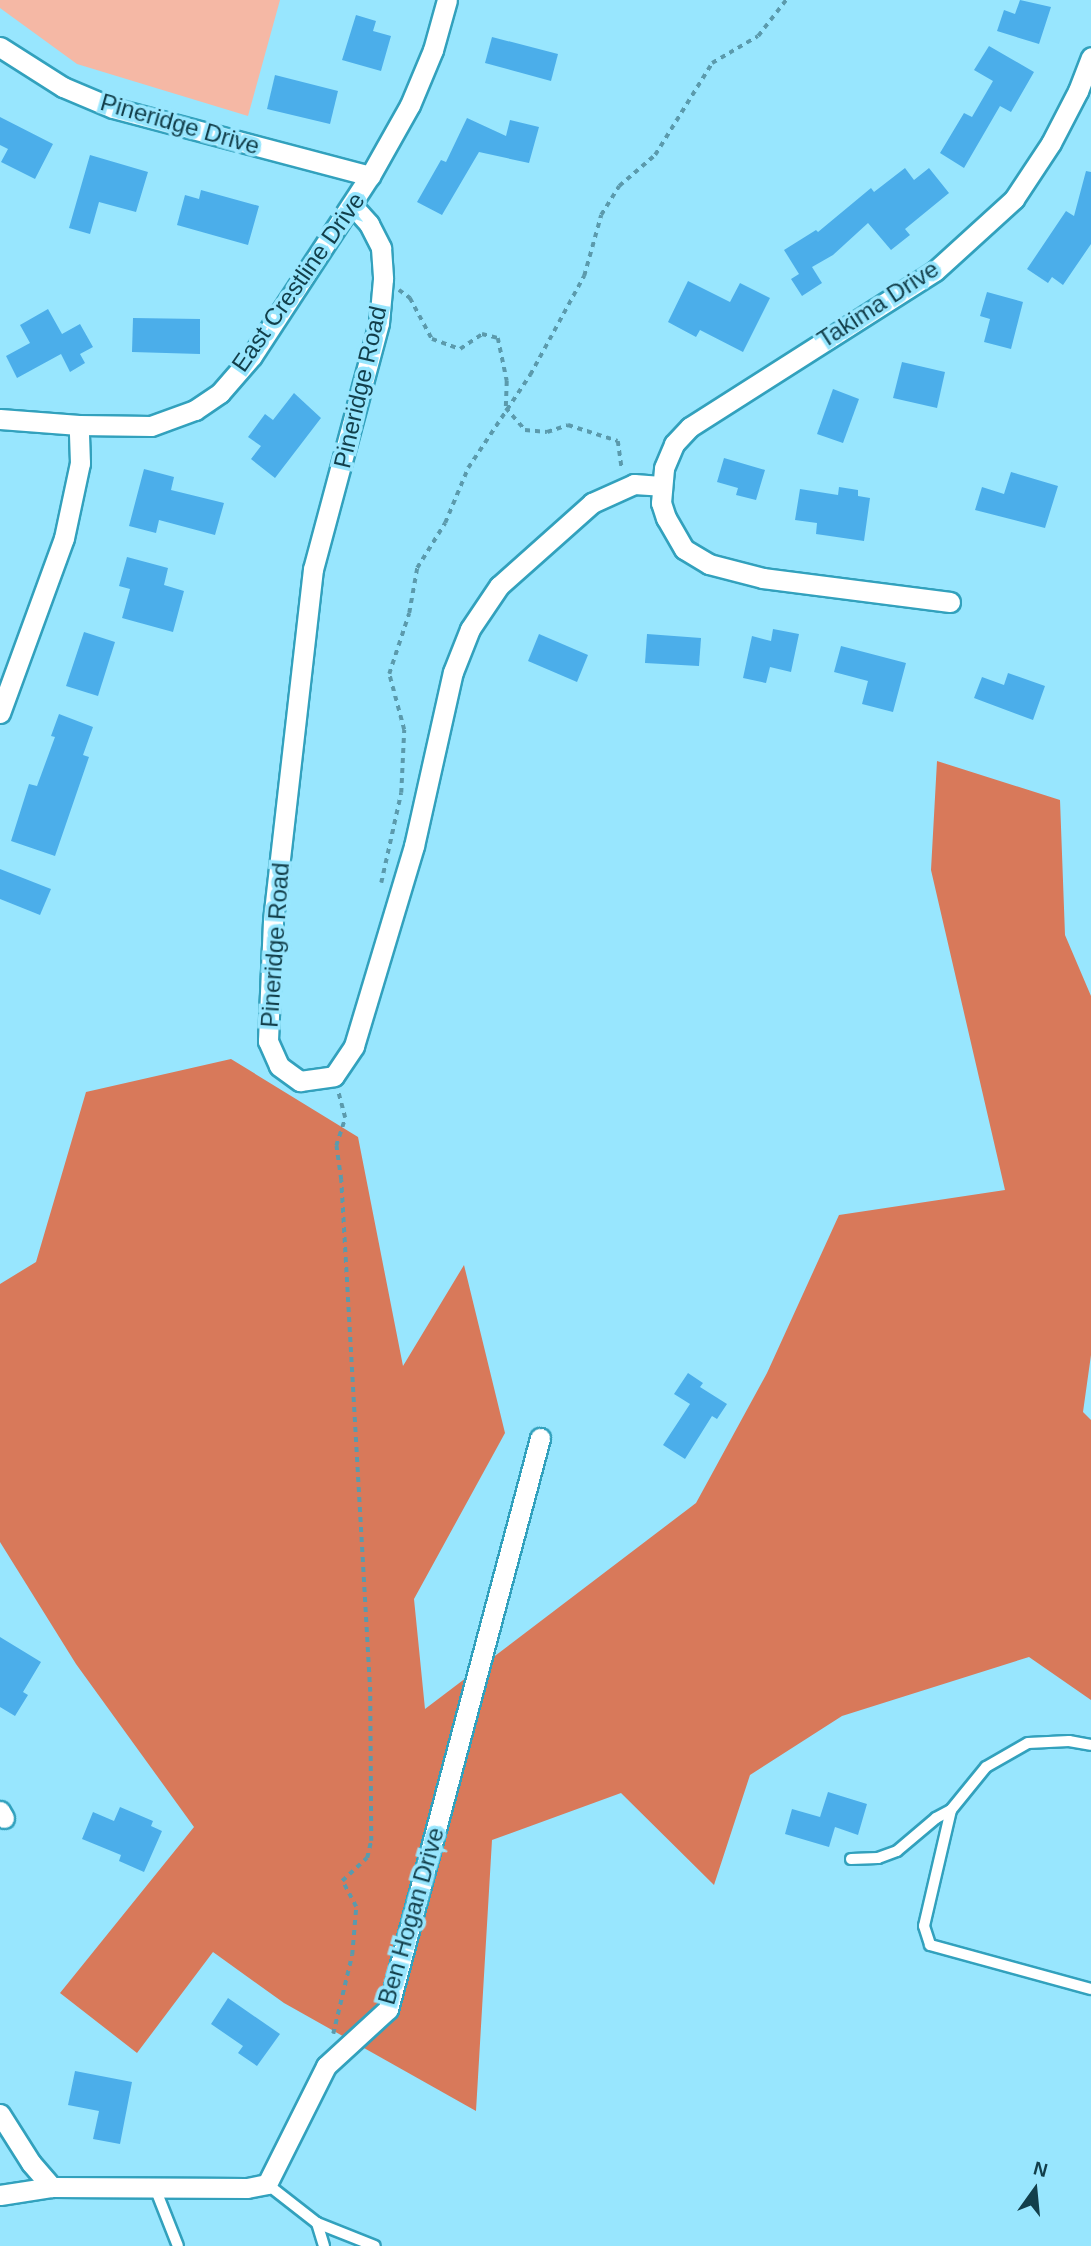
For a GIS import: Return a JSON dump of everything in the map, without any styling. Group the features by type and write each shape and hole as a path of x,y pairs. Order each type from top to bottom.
{"street":[{"name":"East Crestline Drive","path":"0,419 79,425 151,426 195,410 220,393 252,356 353,206 410,105 433,50 447,0"},
{"name":"Pineridge Drive","path":"0,47 64,87 113,108 370,176"},
{"name":"Takima Drive","path":"950,603 763,578 709,564 691,554 674,534 663,511 662,486 668,456 690,427 935,271 1014,199 1051,143 1078,91 1091,57"},
{"name":"Pineridge Road","path":"353,206 369,224 381,248 383,279 379,323 313,569 272,921 268,1041 279,1066 300,1081 334,1076 347,1060 415,846 453,671 470,629 499,586 592,503 618,489"},
{"path":"0,713 64,538 80,463 79,425"},
{"path":"618,489 634,484 662,486"},
{"name":"Ben Hogan Drive","path":"267,2184 326,2066 388,2009 540,1438"},
{"path":"0,2114 31,2163 52,2187"},
{"path":"0,2195 52,2187 247,2188 267,2184"}],"lane":[{"path":"851,1858 878,1858 897,1851 936,1818 951,1810 986,1767 1028,1743 1069,1741 1091,1745"},
{"path":"951,1810 924,1926 930,1945 1091,1989"},
{"path":"267,2184 317,2223 375,2246"},
{"path":"155,2188 178,2246"},
{"path":"317,2223 324,2246"}],"path":[{"path":"381,884 401,793 404,730 389,674 409,613 417,568 445,523 468,468 530,375 584,276 601,215 619,186 655,155 712,63 758,36 786,0"},
{"path":"383,279 410,298 432,339 460,349 482,334 498,338 507,381 506,408 525,430 547,432 568,425 618,440 622,471 618,489"},
{"path":"326,2066 352,1955 356,1907 342,1881 368,1858 371,1841 370,1692 337,1146 345,1118 336,1086"}],"shaded area":[{"path":"0,0 280,0 248,116 77,64 0,8"},
{"path":"937,761 1060,800 1065,935 1091,996 1091,1355 1083,1412 1091,1420 1091,1700 1029,1657 842,1716 750,1775 714,1885 621,1793 492,1840 476,2111 284,2003 213,1952 137,2053 60,1993 194,1827 76,1664 0,1542 0,1284 36,1262 86,1092 231,1059 358,1137 403,1366 464,1265 505,1433 414,1599 425,1709 696,1503 767,1373 839,1215 1005,1190 931,870"}],"building":[{"path":"1020,0 1051,7 1039,44 997,31 1004,10 1015,14"},
{"path":"356,15 376,21 373,31 391,36 381,71 342,60"},
{"path":"492,37 558,54 551,81 485,63"},
{"path":"989,46 1034,72 1011,112 1000,106 964,168 940,153 964,113 972,117 993,81 974,70"},
{"path":"275,75 338,91 330,124 267,109"},
{"path":"0,117 53,144 35,179 1,162 8,149 0,145"},
{"path":"467,118 506,136 510,120 539,127 529,163 479,152 442,215 417,202 441,160 446,162"},
{"path":"90,155 148,172 136,212 99,202 90,234 69,228"},
{"path":"905,168 914,180 929,168 949,193 905,229 910,235 891,250 868,223 833,255 812,267 822,283 802,296 791,279 799,274 784,250 816,230 818,232 871,188 874,192"},
{"path":"1086,171 1091,172 1091,244 1063,285 1052,277 1048,283 1027,269 1066,211 1074,216"},
{"path":"201,190 259,206 248,245 177,225 185,195 199,199"},
{"path":"688,281 730,302 740,283 770,298 743,352 700,330 696,337 668,322"},
{"path":"987,292 1023,302 1011,349 984,342 990,319 980,316"},
{"path":"48,309 62,334 80,324 93,347 80,354 85,363 70,372 61,354 17,378 6,356 30,343 20,325"},
{"path":"133,318 200,319 200,354 132,352"},
{"path":"902,362 945,372 937,408 893,398"},
{"path":"833,389 859,399 843,443 817,434"},
{"path":"294,393 321,418 275,478 251,459 261,446 248,437 265,414 273,420"},
{"path":"724,458 765,470 756,500 736,495 738,488 717,482"},
{"path":"144,469 174,477 171,490 224,503 215,535 159,520 156,533 129,526"},
{"path":"1011,472 1058,486 1045,528 975,510 982,487 1004,494"},
{"path":"839,487 858,490 858,496 870,498 864,541 816,534 817,523 795,520 800,489 838,495"},
{"path":"127,557 168,568 164,585 184,591 173,632 122,618 130,589 119,586"},
{"path":"773,629 799,634 791,672 770,667 766,683 743,678 752,636 771,641"},
{"path":"84,632 115,642 98,696 66,686"},
{"path":"539,634 588,655 577,682 528,661"},
{"path":"647,634 701,638 699,666 645,663"},
{"path":"841,646 906,663 893,712 862,704 868,681 834,672"},
{"path":"1008,673 1045,686 1033,720 974,698 982,677 1004,685"},
{"path":"59,714 93,727 83,755 89,757 55,856 11,841 29,784 37,786 55,737 51,736"},
{"path":"0,869 51,889 40,915 0,899"},
{"path":"688,1373 703,1383 700,1387 727,1404 717,1419 712,1416 685,1459 663,1445 690,1404 674,1394"},
{"path":"0,1637 41,1662 23,1692 28,1695 15,1716 0,1707"},
{"path":"828,1792 867,1804 858,1835 835,1827 829,1847 785,1834 792,1809 820,1817"},
{"path":"120,1807 153,1821 151,1826 162,1831 144,1872 119,1861 121,1855 82,1839 93,1812 114,1821"},
{"path":"228,1998 280,2034 257,2066 238,2053 243,2046 211,2024"},
{"path":"75,2071 132,2082 120,2144 93,2139 99,2111 68,2105"}]}
